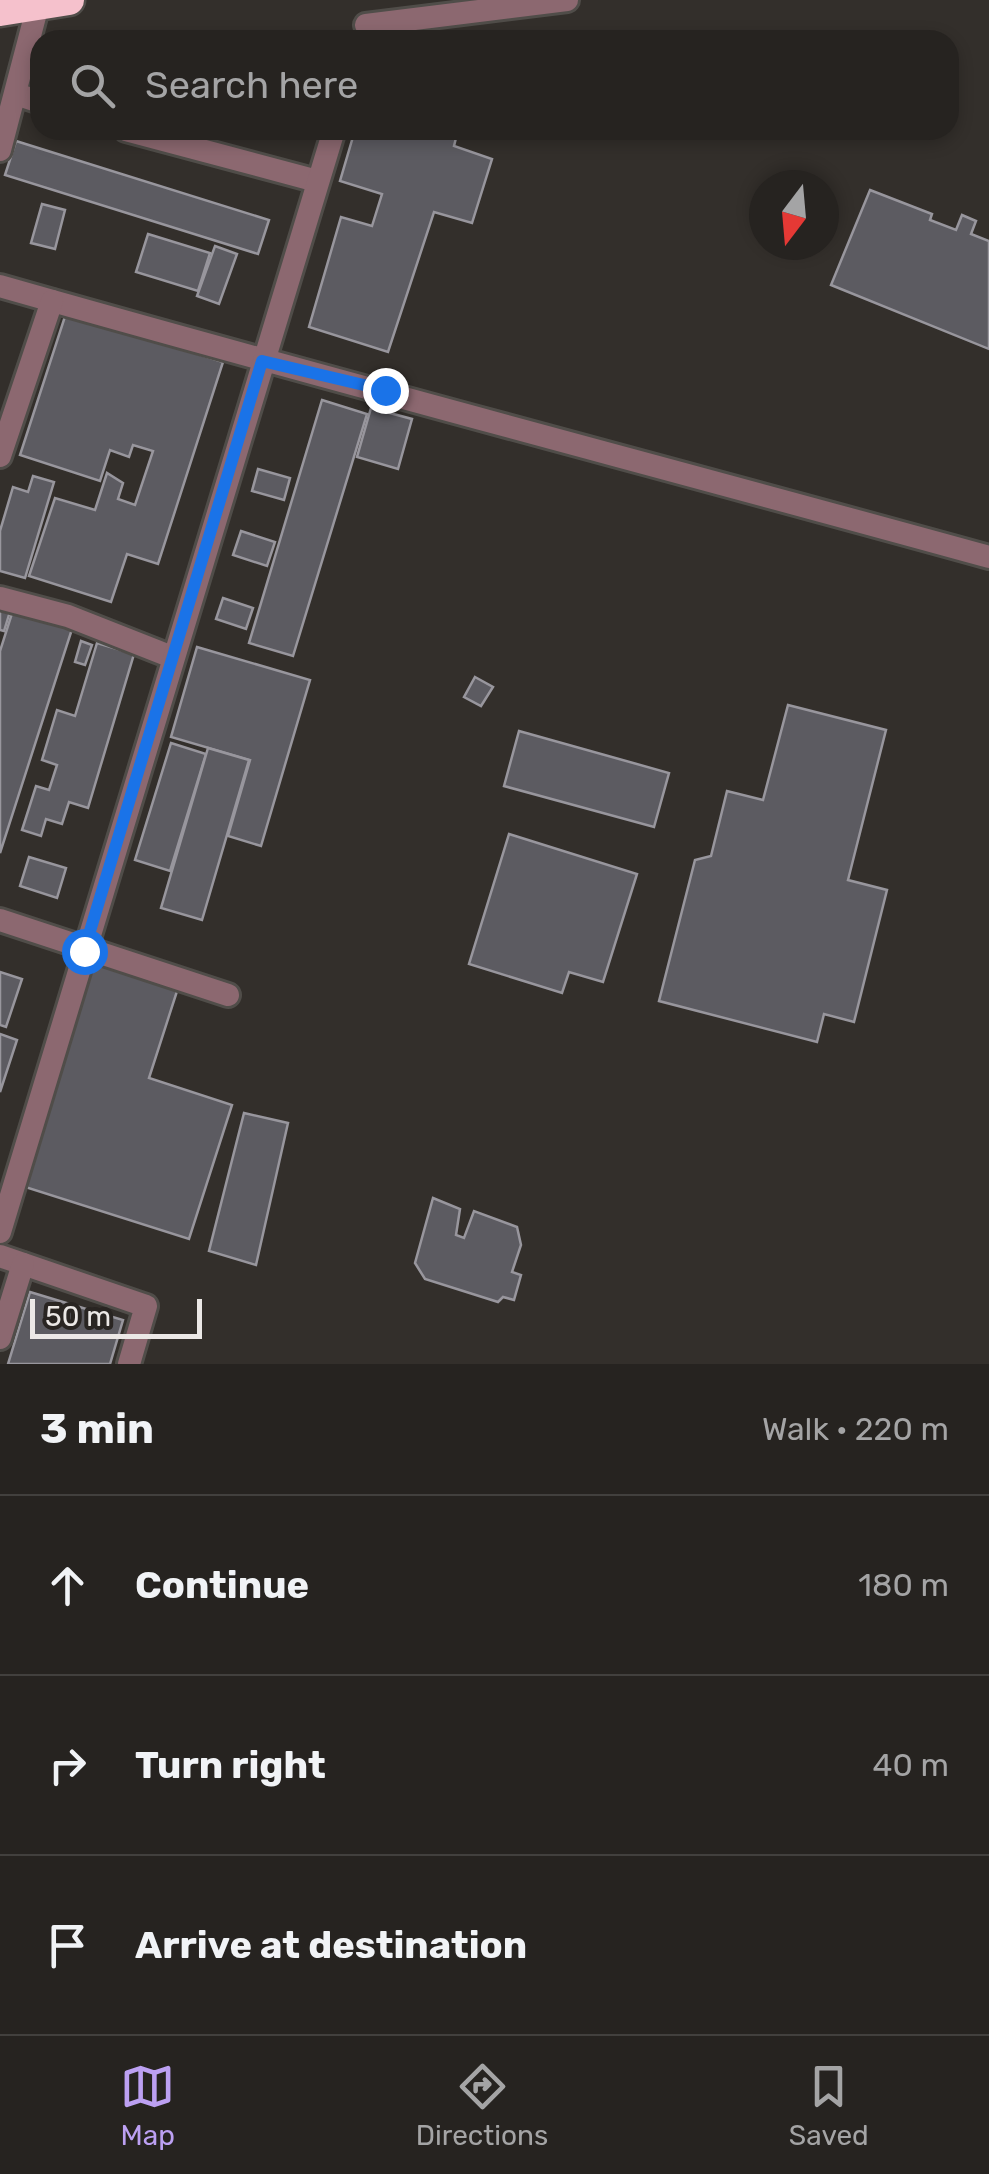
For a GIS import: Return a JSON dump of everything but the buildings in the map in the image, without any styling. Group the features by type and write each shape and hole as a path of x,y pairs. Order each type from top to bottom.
{"highway":[{"path":"0,11 70,0"}],"street":[{"path":"365,30 374,0"},
{"path":"382,30 552,2"},
{"path":"32,30 38,5"},
{"path":"0,150 30,37"},
{"path":"16,94 30,99"},
{"path":"163,140 318,182"},
{"path":"0,1232 331,140"},
{"path":"0,286 262,361 385,390 989,557"},
{"path":"0,456 52,301"},
{"path":"0,598 68,616 172,657"},
{"path":"0,920 84,951 228,995"},
{"path":"0,1256 146,1306 129,1364"},
{"path":"0,1338 23,1264"}],"route":[{"path":"84,951 262,361 385,390"}]}
